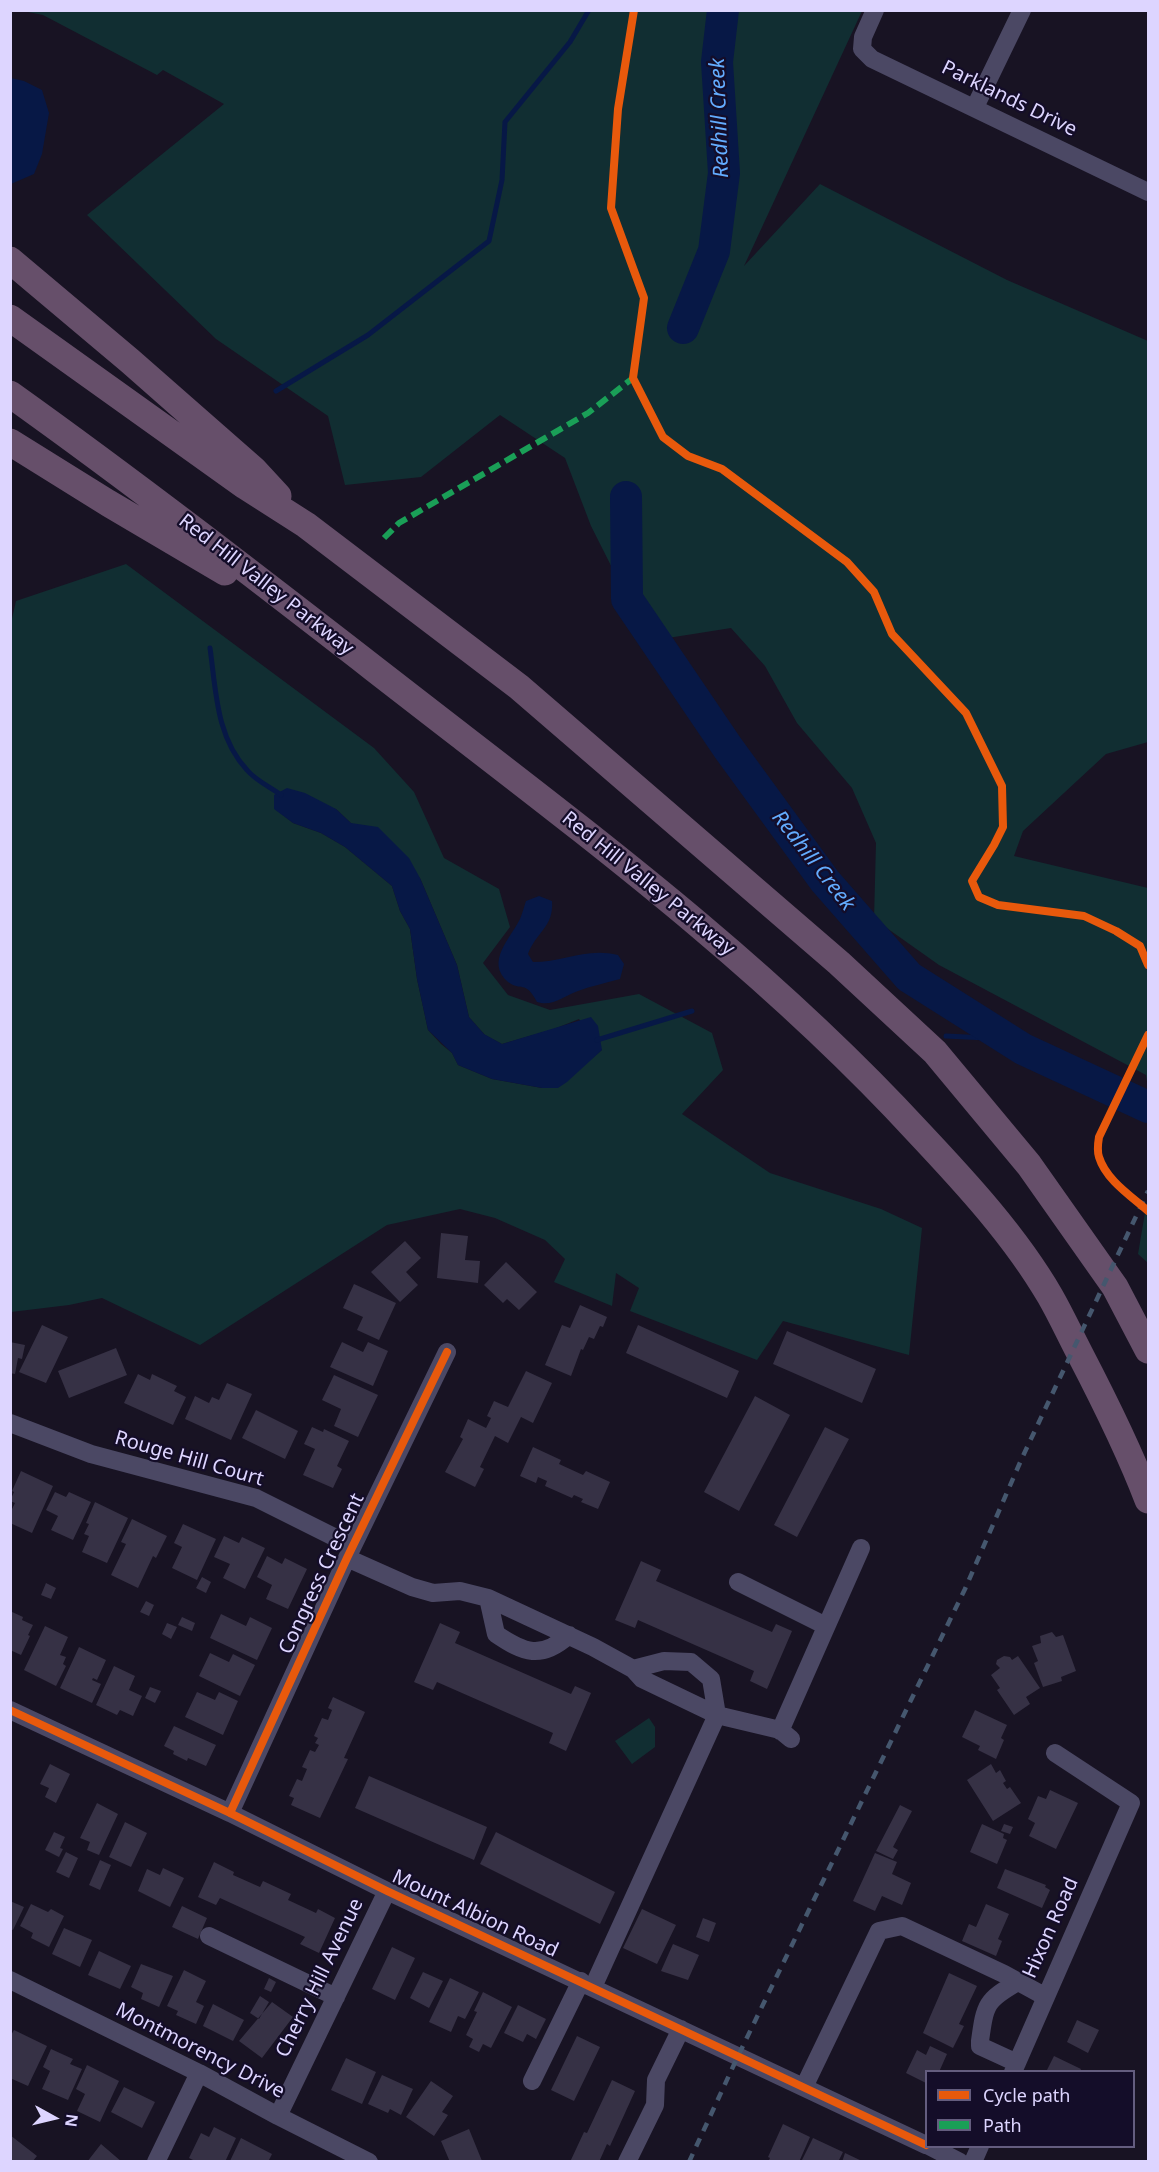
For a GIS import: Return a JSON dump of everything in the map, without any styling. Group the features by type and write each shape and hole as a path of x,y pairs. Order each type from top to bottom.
{"highway":[{"path":"10,260 254,470 306,525"},
{"path":"10,318 245,486 306,525 519,687 831,956 935,1052 1029,1165 1115,1287 1149,1350"},
{"name":"Red Hill Valley Parkway","path":"10,394 106,463 614,854 712,935 802,1014 866,1075 999,1224 1050,1295 1113,1418 1149,1500"},
{"path":"10,442 108,503 325,630"}],"street":[{"name":"Parklands Drive","path":"875,10 863,37 862,49 872,59 1149,192"},
{"path":"975,107 1022,10"},
{"name":"Congress Crescent","path":"230,1813 350,1552 447,1352"},
{"name":"Rouge Hill Court","path":"10,1423 90,1454 255,1498 412,1587 433,1593 460,1591 488,1598 569,1635 633,1669 642,1679 717,1715 786,1735 826,1626"},
{"path":"738,1582 826,1626 861,1548"},
{"path":"488,1598 495,1634 515,1647 536,1653 556,1646 569,1635"},
{"path":"532,2081 587,1984 717,1715 711,1678 691,1662 664,1661 633,1669"},
{"name":"Mount Albion Road","path":"10,1710 925,2145"},
{"name":"Hixon Road","path":"1015,2067 1131,1803 1055,1753"},
{"name":"Cherry Hill Avenue","path":"278,2116 387,1891"},
{"path":"804,2087 879,1931 902,1926 1046,1997"},
{"path":"209,1936 336,1997"},
{"name":"Montmorency Drive","path":"10,1980 199,2073 369,2162"},
{"path":"1015,2067 980,2046 980,2041 986,2006 994,1995 1018,1982"},
{"path":"627,2162 655,2105 656,2080 681,2029"},
{"path":"156,2162 199,2073"},
{"name":"Mount Albion Road","path":"932,2148 960,2162"},
{"path":"973,2162 979,2148"}],"green space":[{"path":"23,11 862,11 744,266 820,184 1007,280 1148,341 1148,742 1106,754 1023,831 1014,856 1148,888 1148,1088 1146,1075 939,965 874,919 876,843 852,788 797,723 765,666 731,628 649,641 591,526 565,458 500,415 421,477 345,485 328,416 216,339 87,215 224,104 163,70 157,75 43,15"},
{"path":"126,564 374,748 414,792 444,858 499,889 510,927 483,963 508,995 550,1010 639,994 712,1033 723,1070 682,1114 770,1173 881,1209 922,1228 909,1355 783,1321 757,1360 630,1311 639,1288 616,1273 612,1306 554,1282 565,1259 545,1240 495,1218 460,1209 387,1225 200,1345 102,1298 69,1305 11,1312 11,623 16,601","holes":["274,795 336,809 420,878 457,965 469,1017 485,1035 502,1044 579,1019 602,1050 590,1060 542,1088 492,1079 458,1065 452,1053 428,1030 417,979 410,929 400,911 392,886 345,847 321,833 293,823 275,809"]},
{"path":"1148,1195 1148,1263 1138,1254"},
{"path":"649,1718 655,1727 655,1747 632,1764 615,1741"}],"water":[{"path":"11,78 24,81 42,90 49,113 42,154 34,174 11,184"},
{"path":"287,788 305,793 336,809 351,823 378,827 409,858 420,878 457,965 469,1017 484,1034 502,1044 591,1017 598,1026 602,1050 558,1088 542,1088 492,1079 458,1065 452,1053 428,1030 417,979 410,929 400,911 392,886 345,847 321,833 293,823 274,809 274,795"},
{"path":"539,896 552,901 552,910 547,923 528,954 533,962 596,953 618,955 624,964 620,979 583,989 548,1003 537,1002 526,988 508,982 499,967 502,950 520,919 526,901"}],"building":[{"path":"441,1233 468,1236 465,1260 480,1261 478,1283 437,1278"},
{"path":"405,1241 421,1258 406,1272 418,1285 400,1302 371,1272"},
{"path":"506,1262 537,1292 519,1310 507,1299 503,1303 484,1285"},
{"path":"354,1284 396,1303 379,1340 357,1330 363,1317 343,1308"},
{"path":"580,1305 607,1317 594,1339 589,1337 583,1350 581,1349 571,1376 545,1365 562,1325 570,1328"},
{"path":"42,1325 68,1337 46,1383 19,1372"},
{"path":"638,1325 739,1371 727,1398 626,1353"},
{"path":"787,1331 876,1369 862,1403 773,1364"},
{"path":"10,1342 25,1345 22,1359 18,1358 15,1374 10,1373"},
{"path":"342,1342 363,1352 368,1342 388,1351 373,1386 330,1367"},
{"path":"116,1348 127,1375 69,1398 58,1371"},
{"path":"526,1371 552,1383 533,1423 521,1417 508,1443 495,1436 480,1467 484,1469 475,1487 445,1472 463,1439 460,1437 468,1419 486,1428 491,1418 487,1416 494,1401 508,1407"},
{"path":"138,1374 150,1380 152,1374 177,1386 174,1391 186,1397 173,1425 124,1403"},
{"path":"334,1375 378,1395 358,1437 334,1426 341,1409 322,1400"},
{"path":"227,1383 252,1394 231,1440 185,1419 195,1396 209,1403 212,1397 219,1400"},
{"path":"755,1396 790,1415 739,1511 704,1492"},
{"path":"256,1410 298,1431 285,1459 242,1438"},
{"path":"312,1427 323,1432 324,1429 349,1441 337,1466 342,1469 333,1488 303,1475 315,1449 304,1444"},
{"path":"825,1427 849,1439 797,1537 774,1525"},
{"path":"533,1447 561,1460 559,1464 583,1475 586,1471 610,1482 598,1509 581,1502 583,1499 574,1495 572,1498 545,1486 547,1481 538,1477 536,1483 520,1476"},
{"path":"21,1471 53,1486 32,1533 10,1523 10,1513 15,1503 10,1501 14,1492 12,1491"},
{"path":"55,1492 66,1497 69,1492 91,1502 73,1540 51,1530 58,1516 46,1510"},
{"path":"95,1502 128,1518 107,1563 82,1552 89,1536 84,1534 89,1524 86,1523"},
{"path":"132,1519 167,1536 156,1558 153,1556 138,1588 111,1575 126,1544 121,1542"},
{"path":"183,1524 216,1539 197,1580 172,1568 182,1547 174,1543"},
{"path":"224,1536 239,1543 242,1537 265,1548 245,1589 223,1578 230,1564 214,1557"},
{"path":"267,1556 282,1564 285,1558 307,1569 288,1609 266,1599 272,1585 257,1577"},
{"path":"641,1561 661,1570 656,1581 772,1632 776,1624 792,1631 767,1689 750,1681 754,1671 638,1620 635,1628 615,1620"},
{"path":"202,1577 211,1582 206,1593 196,1588"},
{"path":"46,1583 56,1588 51,1599 41,1595"},
{"path":"146,1601 154,1605 149,1616 140,1612"},
{"path":"10,1611 33,1625 21,1655 10,1650"},
{"path":"221,1614 246,1626 250,1617 272,1628 257,1660 210,1638"},
{"path":"182,1617 195,1623 192,1631 178,1625"},
{"path":"167,1623 177,1627 171,1639 162,1634"},
{"path":"440,1623 460,1632 455,1643 571,1694 575,1686 591,1693 566,1751 549,1743 553,1733 437,1682 433,1690 414,1682"},
{"path":"45,1626 68,1637 60,1655 66,1657 63,1664 66,1666 56,1686 24,1670"},
{"path":"1052,1632 1056,1637 1063,1635 1076,1671 1061,1677 1062,1681 1043,1687 1034,1663 1038,1661 1032,1646 1041,1643 1040,1636"},
{"path":"79,1647 106,1660 97,1680 93,1678 92,1680 101,1684 92,1703 60,1688"},
{"path":"210,1653 229,1662 233,1654 255,1665 240,1696 199,1676"},
{"path":"1004,1656 1012,1660 1018,1656 1040,1688 1026,1697 1030,1704 1014,1715 997,1690 1000,1688 991,1675 1000,1668 996,1664 997,1660"},
{"path":"114,1666 135,1676 129,1690 142,1696 133,1716 120,1710 117,1715 96,1705"},
{"path":"150,1687 161,1691 155,1703 145,1698"},
{"path":"197,1692 215,1700 219,1692 238,1701 223,1735 185,1717"},
{"path":"333,1697 365,1712 344,1758 348,1759 320,1818 291,1805 294,1798 289,1796 297,1779 302,1781 307,1769 302,1767 310,1750 315,1752 319,1745 315,1743 318,1738 314,1736 322,1718 328,1720 332,1710 328,1708"},
{"path":"975,1710 1007,1725 996,1759 978,1750 980,1746 962,1737"},
{"path":"174,1726 216,1745 206,1766 188,1758 187,1761 164,1746"},
{"path":"50,1764 70,1774 56,1803 45,1797 49,1788 40,1784"},
{"path":"991,1764 996,1773 1000,1770 1006,1781 1003,1783 1007,1789 1010,1787 1021,1803 993,1821 967,1780"},
{"path":"369,1776 487,1827 474,1860 355,1808"},
{"path":"1050,1790 1078,1803 1056,1849 1029,1836 1035,1823 1028,1819 1038,1796 1046,1799"},
{"path":"97,1803 118,1814 99,1855 87,1850 90,1842 80,1838"},
{"path":"900,1805 912,1811 893,1847 898,1850 893,1859 876,1851"},
{"path":"125,1822 147,1833 131,1867 109,1857"},
{"path":"982,1824 1004,1834 1003,1838 1007,1840 997,1864 970,1852"},
{"path":"1004,1824 1013,1827 1010,1834 1001,1831"},
{"path":"54,1832 65,1837 59,1857 45,1850"},
{"path":"496,1832 615,1892 600,1924 480,1864"},
{"path":"66,1852 78,1858 69,1878 56,1872"},
{"path":"875,1853 897,1862 892,1874 911,1883 902,1905 882,1896 875,1911 853,1901"},
{"path":"100,1860 111,1865 100,1890 89,1885"},
{"path":"214,1862 234,1872 233,1875 260,1887 263,1881 291,1894 288,1900 316,1913 318,1909 335,1918 319,1953 300,1944 305,1937 220,1898 216,1905 198,1897"},
{"path":"163,1868 184,1878 170,1907 138,1891 147,1869 160,1875"},
{"path":"1005,1869 1046,1885 1045,1887 1050,1890 1042,1908 997,1888"},
{"path":"10,1901 24,1907 13,1930 10,1929"},
{"path":"31,1904 48,1912 51,1909 64,1916 49,1947 31,1938 33,1933 20,1926"},
{"path":"986,1904 1009,1914 998,1939 1002,1941 996,1956 962,1941 969,1924 976,1927"},
{"path":"182,1906 207,1918 198,1939 172,1927"},
{"path":"642,1909 676,1925 657,1964 623,1948"},
{"path":"703,1918 716,1923 709,1942 696,1937"},
{"path":"64,1928 92,1940 80,1967 52,1954"},
{"path":"673,1944 699,1955 688,1980 661,1971"},
{"path":"392,1947 415,1958 395,2000 372,1989"},
{"path":"99,1951 131,1966 120,1989 88,1975"},
{"path":"141,1964 173,1976 159,2007 141,1999 143,1993 131,1987"},
{"path":"184,1970 206,1981 196,2002 204,2006 196,2024 176,2015 178,2011 167,2006"},
{"path":"423,1972 443,1981 429,2008 410,1998"},
{"path":"949,1973 977,1986 959,2024 964,2026 953,2048 923,2033"},
{"path":"269,1978 276,1982 271,1992 264,1989"},
{"path":"450,1978 479,1992 465,2019 458,2016 451,2032 429,2022"},
{"path":"483,1992 512,2007 491,2048 483,2044 479,2052 469,2047 473,2039 466,2035"},
{"path":"260,1996 269,2002 259,2019 250,2013"},
{"path":"272,2002 293,2017 262,2058 239,2041"},
{"path":"213,2004 244,2020 233,2041 203,2026"},
{"path":"518,2005 546,2019 536,2039 527,2034 523,2042 504,2033"},
{"path":"1077,2020 1099,2030 1088,2053 1067,2042"},
{"path":"14,2030 47,2046 28,2086 10,2078 10,2037"},
{"path":"577,2036 600,2047 574,2101 551,2090"},
{"path":"930,2046 947,2054 940,2070 925,2070 925,2082 906,2073 917,2050 926,2055"},
{"path":"51,2049 73,2059 70,2064 82,2069 68,2100 42,2089 50,2071 43,2067"},
{"path":"1054,2056 1081,2069 1081,2070 1047,2070"},
{"path":"346,2058 376,2072 362,2104 331,2090"},
{"path":"87,2065 119,2081 100,2122 77,2111 85,2094 76,2089"},
{"path":"382,2075 413,2089 401,2115 390,2109 388,2113 368,2104"},
{"path":"612,2080 635,2091 610,2146 607,2144 599,2162 570,2162 584,2132 587,2133"},
{"path":"431,2081 453,2096 442,2112 448,2115 434,2136 406,2117"},
{"path":"124,2087 155,2102 142,2128 111,2112"},
{"path":"783,2124 810,2137 799,2162 768,2162 770,2158 768,2157"},
{"path":"214,2127 236,2138 225,2162 197,2162 189,2158 201,2133 209,2137"},
{"path":"469,2129 482,2161 450,2162 441,2141"},
{"path":"10,2135 37,2156 32,2162 10,2162"},
{"path":"241,2138 272,2154 268,2162 230,2161"},
{"path":"813,2138 843,2152 838,2162 801,2162"},
{"path":"101,2144 122,2162 87,2162"},
{"path":"845,2153 864,2162 842,2162"}],"waterway":[{"path":"276,391 368,335 489,241 502,180 505,122 570,42 589,10"},
{"name":"Redhill Creek","path":"683,328 714,251 724,173 717,62 723,10"},
{"name":"Redhill Creek","path":"626,497 627,599 728,748 825,881 909,977 1023,1049 1148,1107"},
{"path":"210,648 219,712 229,743 250,774 281,795"},
{"path":"597,1040 692,1011"},
{"path":"946,1036 1007,1039"}],"railway":[{"path":"689,2162 738,2056 965,1589 1022,1458 1148,1191"}],"marked path":[{"path":"384,538 399,523 588,413 633,378"}],"cycle path":[{"path":"634,10 618,109 611,208 644,298 633,378 663,437 688,456 722,469 847,562 874,592 892,634 966,713 1002,786 1003,827 972,881 979,897 998,905 1084,916 1116,931 1140,946 1148,965"},
{"path":"1148,1035 1099,1137 1098,1150 1107,1173 1148,1211"},
{"path":"230,1813 347,1558 447,1352"},
{"path":"10,1710 925,2145"}]}
